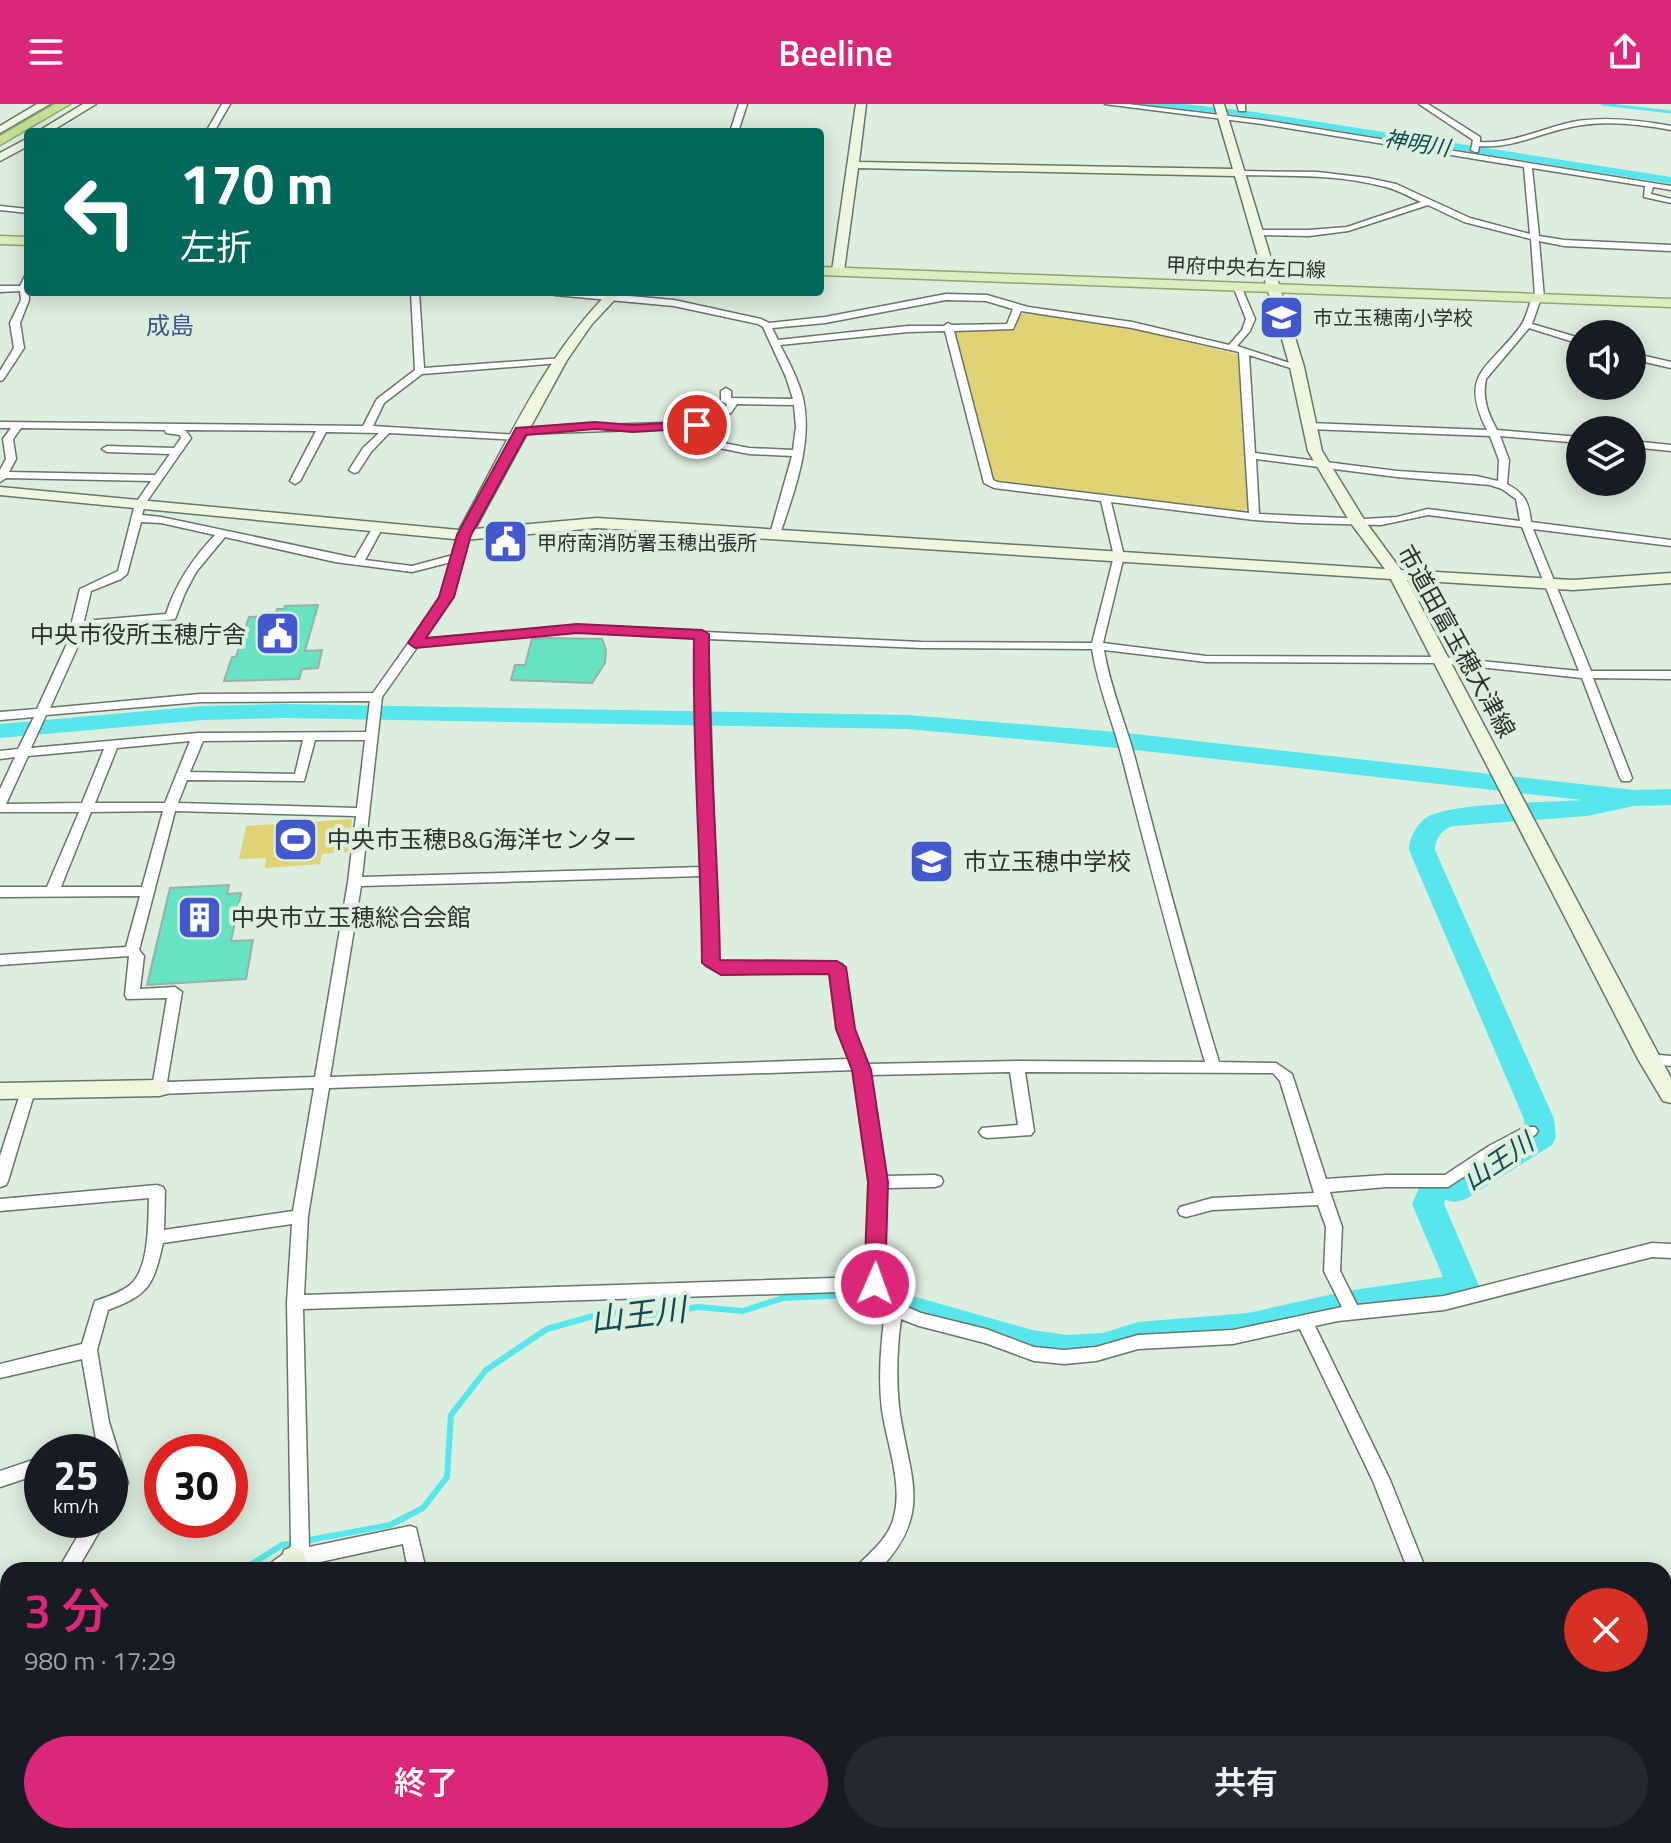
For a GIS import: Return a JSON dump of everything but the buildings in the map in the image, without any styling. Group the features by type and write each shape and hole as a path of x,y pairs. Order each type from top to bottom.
{"highway":[{"path":"0,141 64,104"}],"main road":[{"path":"0,240 24,241"},
{"name":"甲府中央右左口線","path":"824,271 1671,303"}],"street":[{"path":"0,130 45,104"},
{"path":"49,128 91,104"},
{"path":"212,128 226,104"},
{"path":"735,128 743,104"},
{"path":"838,271 861,104"},
{"path":"1109,104 1230,112 1475,149 1528,165 1671,188"},
{"path":"1423,104 1477,139 1475,149"},
{"name":"市道田富玉穂大津線","path":"1230,112 1241,173 1297,367 1320,461 1358,522 1396,574 1648,1059 1671,1095"},
{"path":"1475,149 1494,147 1574,124 1632,123 1671,128"},
{"path":"0,158 24,143"},
{"path":"855,165 1318,174 1368,180 1429,202 1467,220 1533,238 1589,245 1671,248"},
{"path":"1502,486 1505,462 1484,413 1478,387 1481,379 1527,325 1538,298 1528,165"},
{"path":"1650,184 1647,195 1671,201"},
{"path":"1257,232 1348,229 1429,202"},
{"path":"0,208 24,211"},
{"path":"981,298 987,277"},
{"path":"0,289 24,285"},
{"path":"1231,348 1252,325 1252,318 1237,286"},
{"path":"0,378 19,348 15,323 26,296"},
{"path":"415,296 420,371"},
{"path":"415,1562 410,1534 292,1555 295,1302 300,1216 319,1085 355,882 376,697 447,597 464,535 560,360 587,321 612,296 674,303 761,322 767,326 798,402 791,489 775,534"},
{"path":"767,326 825,320 946,297 981,298 1018,308 1132,325 1244,351 1297,367"},
{"path":"774,343 948,326 1010,327 1018,308"},
{"path":"1527,325 1566,337"},
{"path":"948,326 988,481 994,485 1105,498 1180,511 1254,517 1406,521 1428,512 1671,543"},
{"path":"1244,351 1254,517"},
{"path":"1646,359 1671,365"},
{"path":"367,429 380,401 420,371 560,360"},
{"path":"726,391 726,401 798,402"},
{"path":"734,401 728,411 702,415 697,425 698,441 749,451 796,453"},
{"path":"1,481 11,459 8,439 19,424"},
{"path":"0,425 323,428 519,435 595,425 633,428 697,425"},
{"path":"135,426 183,433 186,438 155,478 138,511 123,572 86,589 72,646 0,805 364,812"},
{"path":"1309,426 1566,439"},
{"path":"295,481 323,428"},
{"path":"354,470 367,450 387,430"},
{"path":"1646,445 1671,448"},
{"path":"107,449 176,451"},
{"path":"1251,456 1320,461 1399,475 1470,479 1502,486 1518,495 1524,503 1526,524 1539,562 1552,585 1626,778"},
{"path":"1,481 155,478"},
{"path":"1,481 138,511 464,535 597,523 1552,585 1671,578"},
{"path":"1105,498 1119,556 1097,646 1183,967 1214,1069"},
{"path":"138,511 161,520 358,562 412,569 459,557"},
{"path":"358,562 378,527"},
{"path":"77,625 171,617 177,593 190,570 223,533"},
{"path":"415,643 577,629 921,645 1097,646 1206,659 1441,660 1584,674 1671,675"},
{"path":"702,634 701,726 710,871 711,963 721,969 837,967 846,1029 861,1067 878,1182 875,1284 878,1293 894,1309 919,1319 986,1336 1034,1354 1064,1357 1096,1354 1138,1342 1233,1337 1353,1313 1444,1303 1652,1250 1671,1251"},
{"path":"0,716 200,698 376,697"},
{"path":"0,755 26,747 112,745 198,737 310,736 373,730"},
{"path":"183,776 300,778 310,736"},
{"path":"132,951 170,807 198,737"},
{"path":"53,890 112,745"},
{"path":"355,882 710,871"},
{"path":"0,892 146,891"},
{"path":"0,960 132,951 137,956 132,995 175,992 159,1088"},
{"path":"1648,1059 1671,1061"},
{"path":"987,1132 1026,1131 1017,1066"},
{"path":"0,1091 319,1085 861,1067 1276,1068 1287,1078 1334,1227 1332,1271 1353,1313"},
{"path":"0,1181 28,1091"},
{"path":"1186,1211 1212,1204 1322,1193 1386,1181 1448,1181 1494,1150 1530,1131"},
{"path":"878,1182 935,1181"},
{"path":"0,1205 157,1191 156,1238 144,1286 133,1294 101,1306 89,1350 105,1434"},
{"path":"156,1238 300,1216"},
{"path":"295,1302 875,1284"},
{"path":"874,1562 891,1545 904,1515 900,1456 891,1407 890,1336 894,1309"},
{"path":"1305,1322 1381,1480 1414,1562"},
{"path":"0,1371 89,1350"},
{"path":"0,1479 24,1471"},
{"path":"72,1562 86,1538"}],"shaded area":[{"path":"1029,312 1126,327 1240,355 1248,509 1237,513 1189,508 993,481 953,330 1015,329 1020,315"},
{"name":"中央市玉穂B&G海洋センター","path":"352,819 348,852 322,854 320,864 265,868 266,858 239,859 246,826"}],"water":[{"name":"神明川","path":"1140,104 1185,104 1255,112 1671,177 1671,184 1253,117"}],"waterway":[{"path":"1602,104 1671,112"},
{"path":"0,731 203,713 284,711 907,722 1117,740 1634,798"},
{"name":"山王川","path":"1634,798 1671,797"},
{"name":"山王川","path":"888,1303 1032,1344 1068,1349 1103,1347 1138,1336 1248,1327 1347,1305 1464,1288 1428,1204 1435,1186 1455,1190 1541,1137 1539,1119 1422,850 1422,840 1437,822 1453,818 1587,808 1634,798"},
{"name":"山王川","path":"304,1541 390,1525 423,1508 447,1477 451,1415 486,1370 547,1329 608,1312 652,1315 698,1307 743,1311 783,1298 848,1295 865,1298"},
{"name":"山王川","path":"255,1562 282,1545 294,1543"}],"place":[{"name":"市立玉穂南小学校","path":"1282,317"},
{"name":"甲府南消防署玉穂出張所","path":"506,542"},
{"name":"中央市役所玉穂庁舎","path":"277,634"},
{"name":"中央市玉穂B&G海洋センター","path":"296,839"},
{"name":"市立玉穂中学校","path":"932,861"},
{"name":"中央市立玉穂総合会館","path":"200,917"}],"district":[{"name":"成島","path":"170,325"}],"route":[{"path":"697,425 633,428 595,425 521,431 464,535 447,597 415,643 577,629 702,634 701,702 710,871 711,963 721,969 837,967 846,1029 862,1070 878,1182 875,1284"}]}
